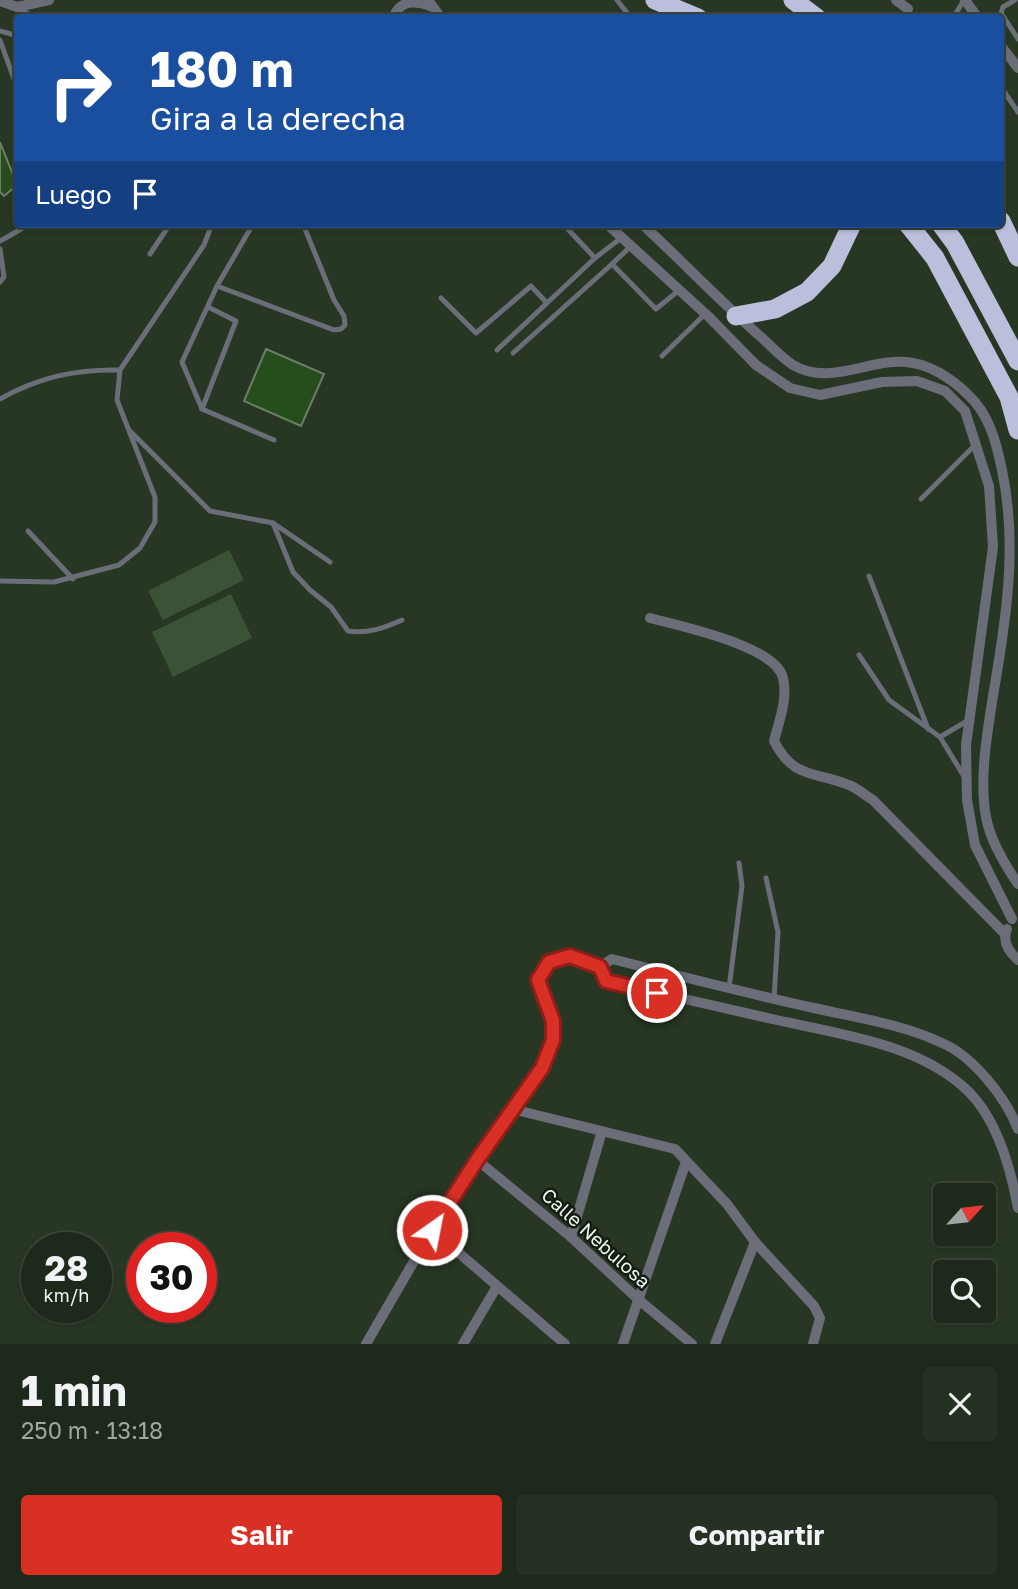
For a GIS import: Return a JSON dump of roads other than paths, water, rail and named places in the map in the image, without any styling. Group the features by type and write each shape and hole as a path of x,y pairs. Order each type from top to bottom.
{"highway":[{"path":"637,0 663,14"},
{"path":"655,0 688,14"},
{"path":"793,0 812,14"},
{"path":"814,0 827,14"},
{"path":"1004,227 1018,257"},
{"path":"736,316 775,309 807,292 832,266 850,228"},
{"path":"911,228 934,258 1009,397 1018,430"},
{"path":"943,228 955,243 1018,360"}],"street":[{"path":"0,1 17,8 49,0"},
{"path":"896,0 908,9"},
{"path":"964,0 975,14"},
{"path":"396,8 412,1 434,10"},
{"path":"1004,51 1018,68"},
{"path":"611,228 756,365 790,388 820,395 881,382 916,381 945,391 965,411 989,486 993,547 966,745 966,779 975,845 1015,918 1005,934"},
{"path":"646,228 736,316 793,365 810,372 843,372 893,362 912,362 943,375 975,402 985,416 997,444 1005,480 1011,534 1009,598 985,756 986,818 1006,867 1018,884"},
{"path":"989,486 1005,480"},
{"path":"650,618 751,648 774,663 783,676 785,701 774,741 783,759 810,775 849,785 873,800 1005,934 1009,951 1018,960"},
{"path":"975,692 993,699"},
{"path":"366,1344 432,1230 542,1068 553,1040 553,1021 538,980 549,962 570,956 600,967 606,981 881,1045 931,1064 952,1077 971,1094 997,1134 1013,1179 1018,1208"},
{"path":"600,967 612,959 885,1023 944,1043 989,1080 1018,1129"},
{"path":"810,1028 814,1008"},
{"path":"512,1109 675,1149 727,1204 755,1242 814,1306 820,1318 813,1344"},
{"path":"571,1237 603,1131"},
{"name":"Calle Nebulosa","path":"477,1160 571,1237 639,1300 692,1344"},
{"path":"623,1344 686,1162"},
{"path":"432,1230 565,1344"},
{"path":"715,1344 755,1242"},
{"path":"463,1344 496,1287"}],"lane":[{"path":"617,0 628,14"},
{"path":"1002,14 1003,7 1015,0"},
{"path":"17,8 28,14"},
{"path":"1004,18 1018,39"},
{"path":"0,40 14,79"},
{"path":"1004,91 1018,112"},
{"path":"0,241 23,228"},
{"path":"149,254 167,228"},
{"path":"0,581 54,583 73,579 119,565 140,548 155,522 155,497 117,400 120,370 204,244 210,228"},
{"path":"252,228 217,286 182,362 202,409 274,440"},
{"path":"217,286 334,330 341,329 345,325 344,316 334,300 304,228"},
{"path":"567,228 595,258"},
{"path":"497,350 595,258 621,238"},
{"path":"513,354 631,247"},
{"path":"0,249 4,277 0,282"},
{"path":"612,264 656,309 679,290"},
{"path":"441,298 476,333 531,286 547,303"},
{"path":"202,409 236,321 208,307"},
{"path":"662,356 705,314"},
{"path":"0,399 22,386 58,374 90,369 120,370"},
{"path":"128,429 210,511 273,523 330,562"},
{"path":"921,499 976,444"},
{"path":"273,523 293,572 331,607 348,631 359,633 381,629 402,620"},
{"path":"28,531 73,579"},
{"path":"869,576 928,729"},
{"path":"859,655 889,700 940,737 966,779"},
{"path":"940,737 971,719"},
{"path":"729,988 742,886 739,863"},
{"path":"766,877 778,932 774,999"}]}
